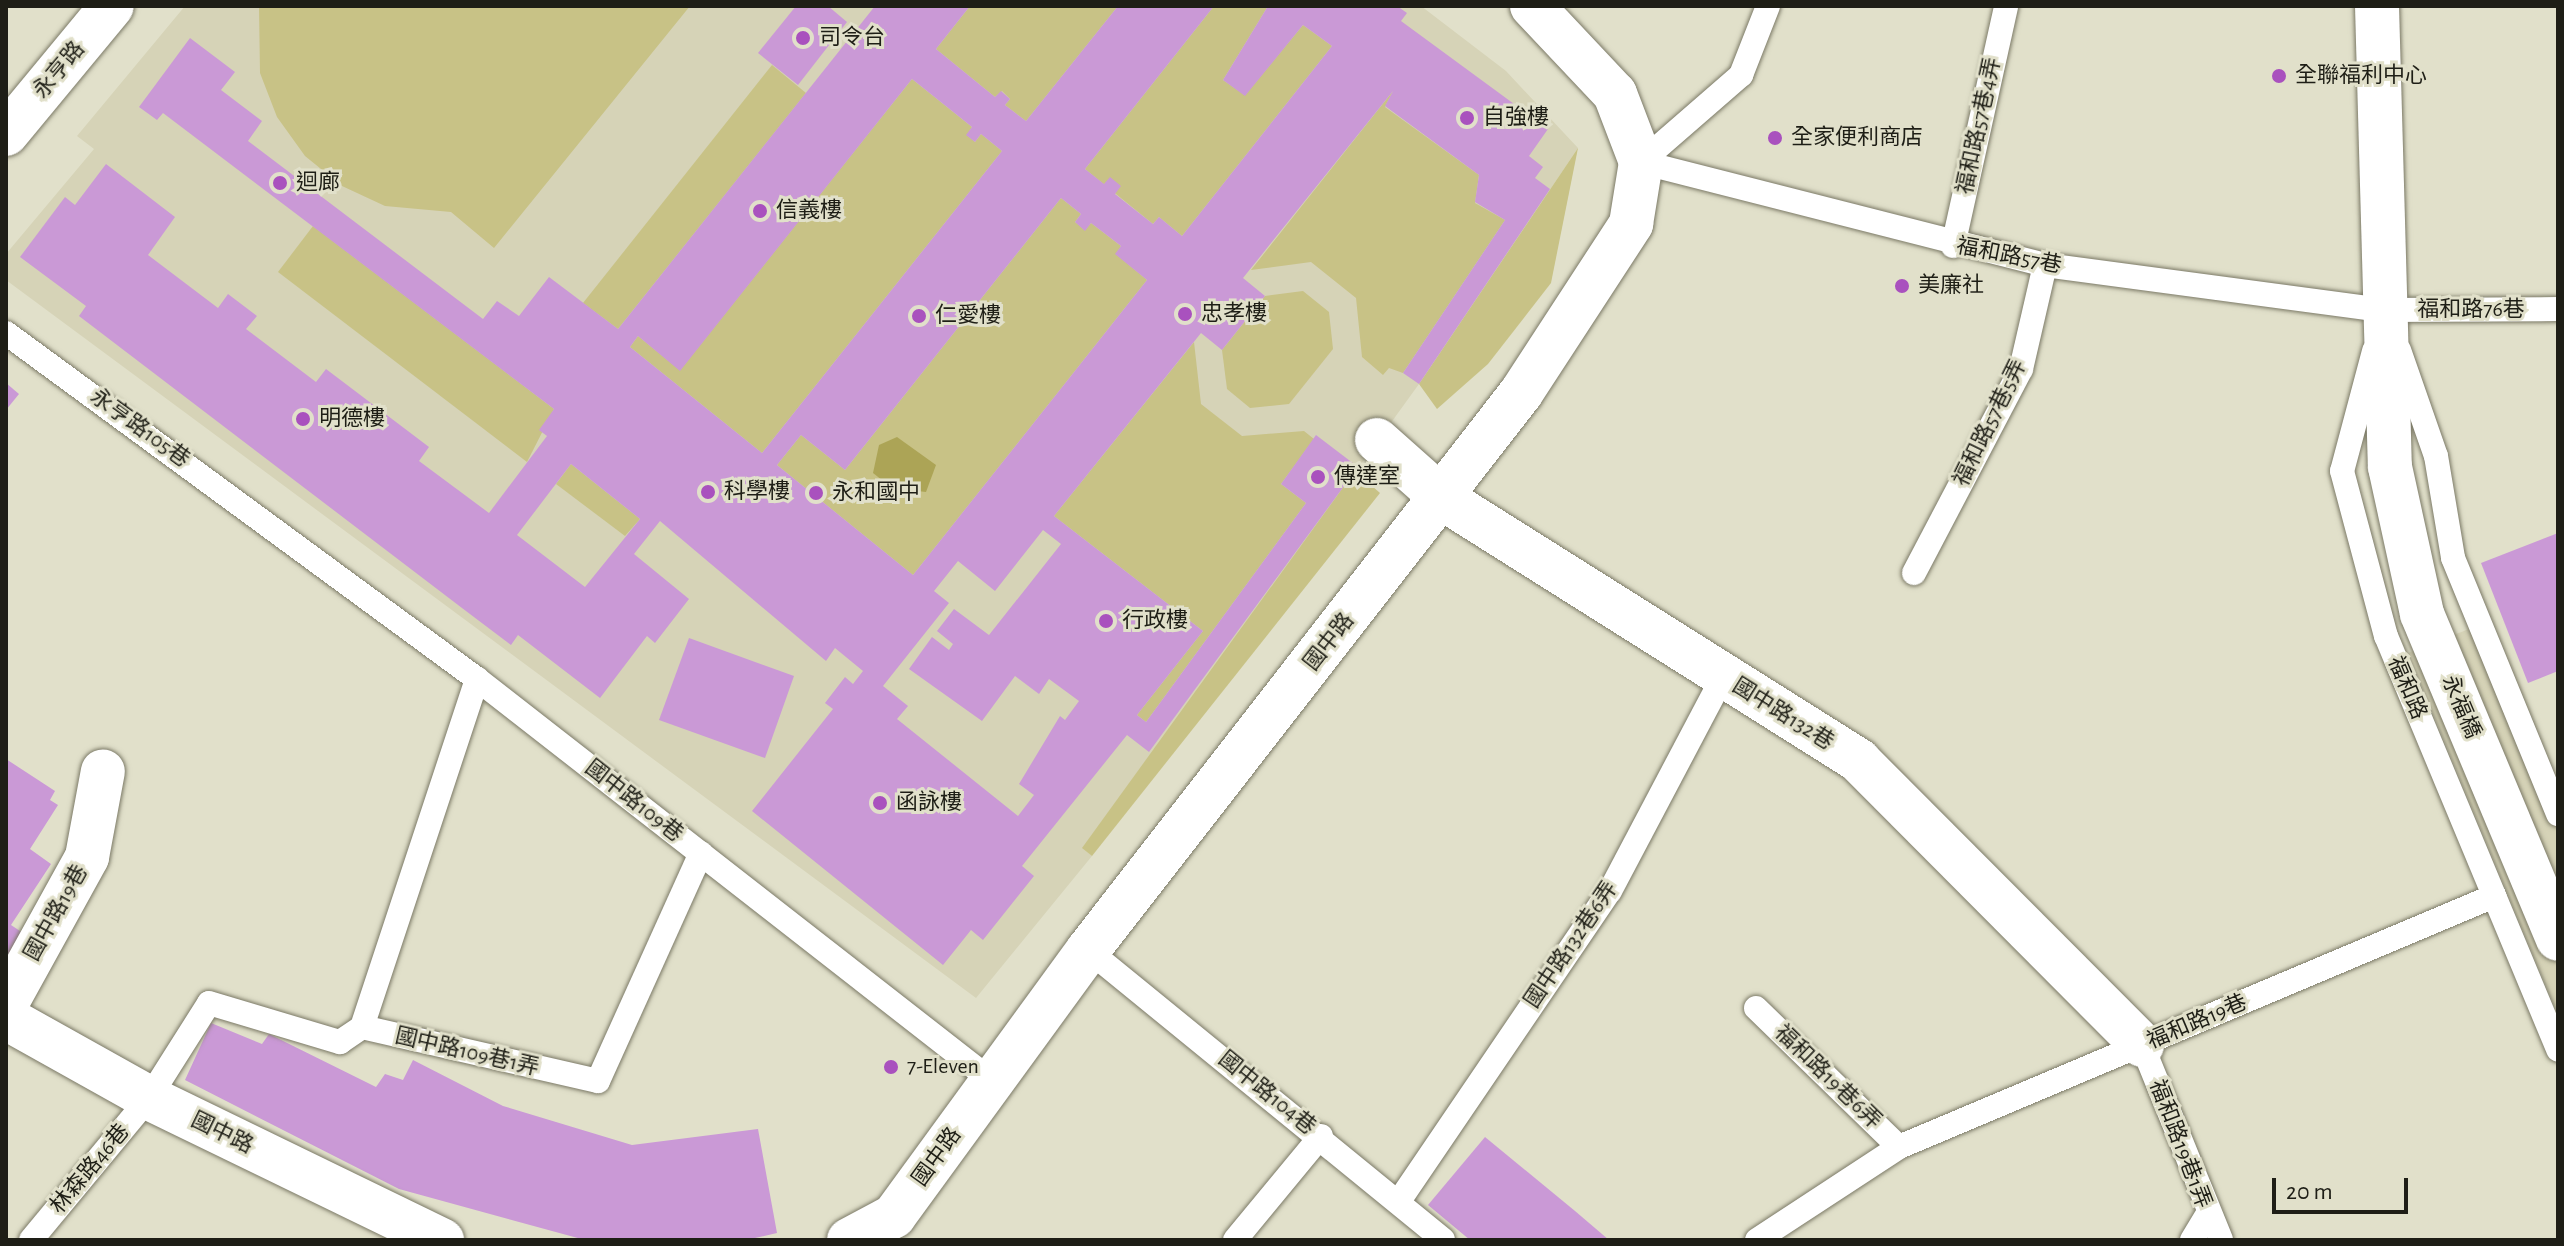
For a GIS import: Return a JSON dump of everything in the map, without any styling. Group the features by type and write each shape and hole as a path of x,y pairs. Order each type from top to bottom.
{"street":[{"name":"永亨路","path":"6,134 112,6"},
{"path":"1532,6 1615,94 1641,162"},
{"name":"福和路","path":"2377,6 2390,467"},
{"name":"國中路","path":"849,1240 886,1228 1088,950 1521,393 1631,224 1641,162"},
{"name":"國中路132巷","path":"1377,440 1442,498 1859,761 2142,1045"},
{"name":"永福橋","path":"2390,467 2422,614 2558,939"},
{"name":"國中路19巷","path":"6,1004 87,857 103,771"},
{"name":"國中路","path":"6,1018 388,1230 442,1240"}],"lane":[{"path":"1641,162 1741,75 1768,6"},
{"name":"福和路57巷4弄","path":"1953,246 2006,6"},
{"name":"福和路57巷","path":"1641,162 1953,246 2045,265 2384,310"},
{"name":"福和路57巷5弄","path":"1914,573 2021,369 2045,265"},
{"name":"福和路76巷","path":"2384,310 2558,309"},
{"name":"福和路","path":"2384,310 2436,456 2453,558 2558,814"},
{"name":"福和路","path":"2384,310 2342,471 2386,636 2558,1050"},
{"name":"永亨路105巷","path":"6,333 273,524"},
{"name":"國中路109巷","path":"273,524 477,679 992,1081"},
{"name":"國中路132巷6弄","path":"1399,1201 1610,891 1723,677"},
{"path":"149,1098 209,1003 340,1042 362,1027 477,679"},
{"name":"國中路109巷1弄","path":"362,1027 598,1081 701,853"},
{"name":"福和路19巷","path":"1757,1240 1899,1147 2494,896"},
{"name":"國中路104巷","path":"1088,950 1321,1136 1443,1240"},
{"name":"福和路19巷6弄","path":"1756,1008 1899,1147"},
{"name":"福和路19巷1弄","path":"2142,1045 2207,1215 2221,1240"},
{"name":"林森路46巷","path":"31,1240 149,1098"},
{"path":"1235,1240 1321,1136"},
{"path":"2192,1240 2207,1215"}],"shaded area":[{"name":"永和國中","path":"185,6 1421,6 1506,71 1578,148 1419,384 1083,848 1092,856 976,998 6,280 6,254 94,149 77,136"},
{"path":"259,6 690,6 494,248 451,212 385,206 342,186 305,156 277,117 260,73"},
{"path":"970,6 1118,6 1026,121 1005,105 1010,99 1002,91 995,97 936,49"},
{"path":"1214,6 1268,6 1223,80 1245,95 1303,25 1332,46 1182,236 1159,217 1153,224 1085,169"},
{"path":"772,65 806,93 618,329 583,303"},
{"path":"912,79 972,127 967,135 975,142 981,134 1002,151 762,453 630,347 638,336 680,370"},
{"path":"1393,91 1385,107 1479,175 1475,203 1505,220 1403,373 1389,368 1383,375 1362,357 1356,298 1311,262 1251,270"},
{"path":"1578,148 1551,283 1488,364 1437,409 1419,384"},
{"path":"1061,198 1081,214 1075,222 1085,230 1091,223 1121,246 1116,254 1147,280 913,575 777,465 801,435 845,470"},
{"path":"313,226 554,409 527,462 278,272"},
{"path":"1303,291 1329,312 1333,349 1289,404 1250,408 1227,389 1222,350 1265,296"},
{"path":"1194,342 1201,404 1242,436 1304,431 1314,439 1281,484 1306,503 1146,722 1137,715 1203,631 1054,516"},
{"path":"897,437 936,465 926,492 892,488 873,473 879,445"},
{"path":"571,464 640,519 625,536 556,484"},
{"path":"1355,471 1380,493 1092,856 1082,848"},
{"path":"2474,627 2558,830 2558,1015 2408,653"}],"building":[{"name":"司令台","path":"796,6 828,6 847,22 798,85 758,53"},
{"path":"875,6 970,6 936,49 995,97 1001,91 1010,99 1005,105 1026,121 1118,6 1214,6 1085,169 1104,184 1110,177 1121,186 1115,194 1153,224 1159,217 1182,236 1332,46 1303,25 1245,96 1223,80 1268,6 1397,6 1407,13 1401,21 1548,129 1529,156 1543,167 1535,178 1550,189 1419,384 1403,373 1505,220 1475,202 1479,175 1385,106 1393,91 1243,278 1265,296 1222,350 1201,333 1054,516 1203,631 1137,715 1146,722 1306,503 1281,484 1316,435 1358,467 1149,752 1127,735 1022,866 1034,876 983,940 971,930 943,965 752,811 833,709 825,703 845,677 853,684 863,671 835,648 826,661 660,521 634,554 689,599 655,643 647,636 600,698 518,635 511,645 462,608 79,316 86,306 20,257 65,197 75,205 106,164 175,217 148,255 218,308 228,294 257,316 246,329 316,382 326,369 429,447 419,461 489,513 547,436 539,430 554,409 163,113 157,120 139,107 190,38 235,72 221,90 262,121 248,141 483,319 497,301 519,316 549,277 618,329","holes":["912,79 972,127 966,135 975,142 981,134 1002,151 762,453 630,347 638,336 680,371","1061,198 1081,214 1075,222 1085,231 1091,223 1121,246 1115,254 1147,280 913,575 777,465 801,435 845,470","571,464 640,519 585,587 517,535","1043,530 1061,544 989,635 954,609 937,631 953,644 949,650 932,637 909,669 982,721 1015,676 1039,694 1049,679 1079,701 1065,720 1060,716 1019,784 1034,795 1018,816 897,719 908,706 883,686 949,603 934,591 958,561 995,591"]},
{"path":"6,383 19,394 6,410"},
{"path":"2558,533 2558,671 2528,683 2481,563"},
{"path":"689,638 794,676 765,758 659,720"},
{"path":"6,759 55,791 50,800 58,805 30,849 51,864 11,925 23,933 6,959"},
{"path":"211,1023 262,1044 269,1034 376,1087 385,1074 403,1080 413,1060 503,1106 632,1145 758,1129 777,1233 746,1240 585,1240 399,1189 185,1080"},
{"path":"1485,1137 1609,1240 1470,1240 1428,1205"}],"place":[{"name":"司令台","path":"803,38"},
{"name":"全聯福利中心","path":"2279,76"},
{"name":"自強樓","path":"1467,118"},
{"name":"全家便利商店","path":"1775,138"},
{"name":"迴廊","path":"280,183"},
{"name":"信義樓","path":"760,211"},
{"name":"美廉社","path":"1902,286"},
{"name":"忠孝樓","path":"1185,314"},
{"name":"仁愛樓","path":"919,316"},
{"name":"明德樓","path":"303,419"},
{"name":"傳達室","path":"1318,477"},
{"name":"科學樓","path":"708,492"},
{"name":"永和國中","path":"816,493"},
{"name":"行政樓","path":"1106,621"},
{"name":"函詠樓","path":"880,803"},
{"name":"7-Eleven","path":"891,1067"}]}
